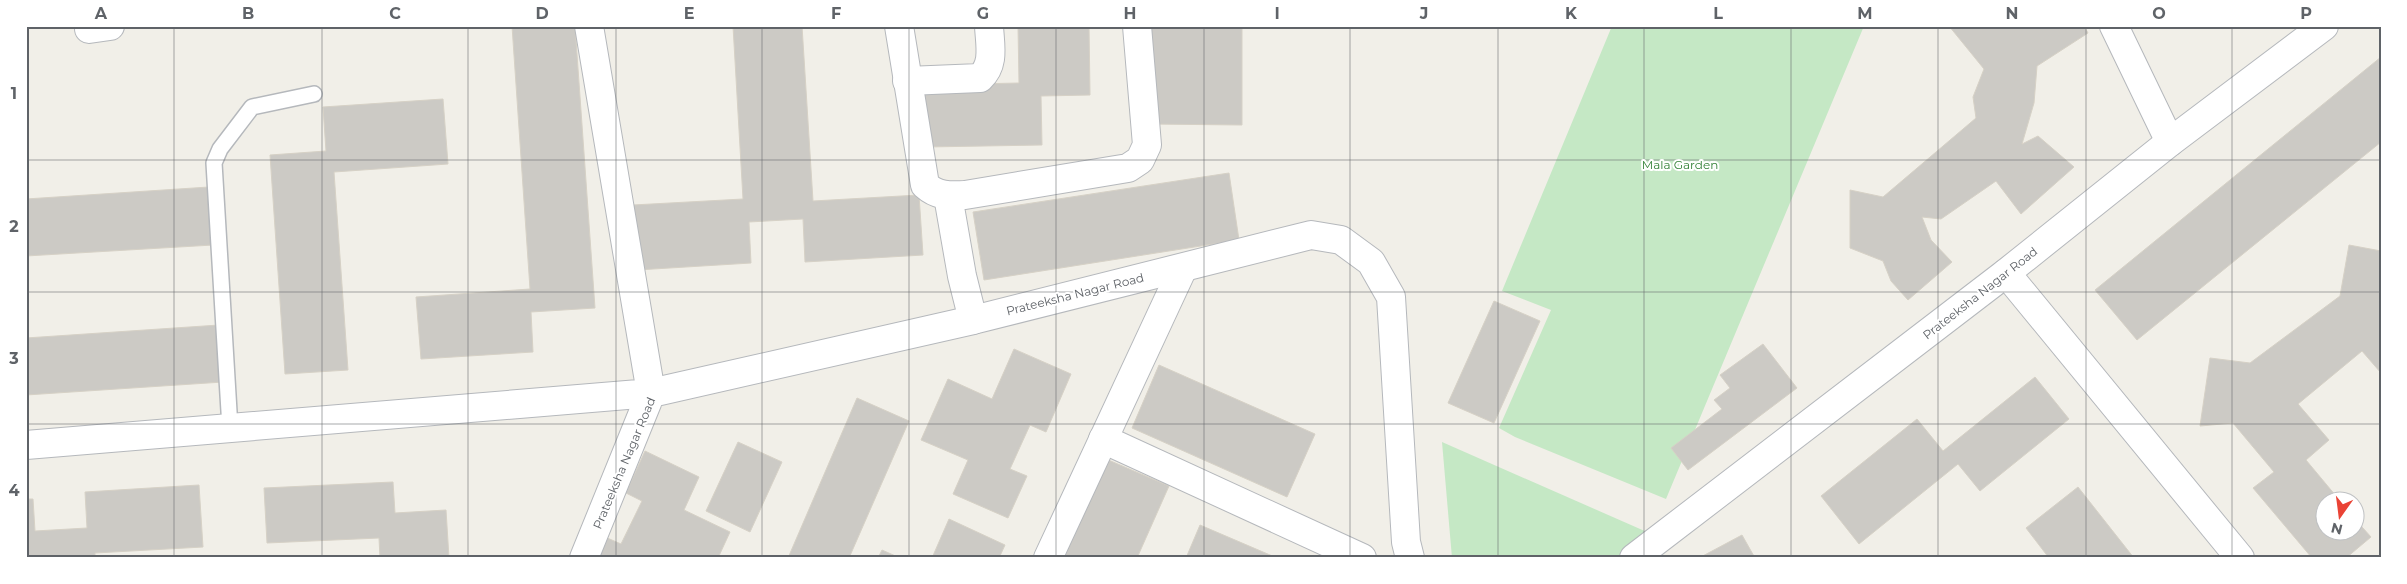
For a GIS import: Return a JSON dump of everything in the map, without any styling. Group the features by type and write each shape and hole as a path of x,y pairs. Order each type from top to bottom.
{"street":[{"path":"26,445 651,393 589,26"},
{"path":"899,26 925,185 933,192 948,196 965,195 1128,168 1140,160 1147,145 1137,26"},
{"path":"907,81 980,78 988,70 991,57 989,26"},
{"path":"2114,26 2170,142"},
{"name":"Prateeksha Nagar Road","path":"1634,558 2006,273 2170,142 2324,26"},
{"path":"948,196 962,276 974,320"},
{"name":"Prateeksha Nagar Road","path":"584,558 651,393 974,320 1311,235 1340,240 1371,262 1391,298 1406,542 1410,558"},
{"path":"1048,558 1183,268"},
{"path":"2006,273 2240,558"},
{"path":"1103,439 1362,558"}],"lane":[{"path":"230,428 214,163 220,149 252,107 314,94"}],"green space":[{"name":"Mala Garden","path":"1612,26 1864,26 1666,499 1515,437 1499,428 1551,310 1502,291"},
{"path":"1442,442 1672,543 1651,558 1452,558"}],"building":[{"path":"512,26 575,26 595,308 531,312 533,352 421,359 416,297 530,289"},
{"path":"733,26 802,26 813,201 919,195 923,255 805,262 803,219 749,222 751,263 637,270 633,205 743,199"},
{"path":"1018,26 1089,26 1090,95 1041,96 1042,145 926,147 924,85 1019,83"},
{"path":"1150,26 1242,26 1242,125 1150,124"},
{"path":"1949,26 2084,26 2088,33 2037,66 2034,103 2022,144 2038,136 2074,167 2021,214 1996,181 1941,219 1922,217 1931,240 1952,262 1908,300 1891,281 1883,261 1850,248 1850,190 1883,197 1976,118 1973,97 1984,69"},
{"path":"2381,57 2381,142 2137,340 2095,290"},
{"path":"443,99 448,164 334,172 348,370 285,374 270,155 326,151 323,107"},
{"path":"1229,173 1239,240 984,280 973,212"},
{"path":"209,187 213,245 26,256 26,199"},
{"path":"2349,245 2381,251 2381,373 2362,351 2298,404 2329,440 2306,460 2333,492 2314,492 2314,542 2364,542 2364,529 2371,537 2346,558 2312,558 2253,488 2274,472 2233,423 2200,426 2210,358 2250,363 2340,296"},
{"path":"1494,301 1540,321 1494,423 1448,403"},
{"path":"219,325 223,382 26,395 26,338"},
{"path":"1763,344 1797,388 1688,470 1671,448 1722,409 1714,400 1730,388 1720,375"},
{"path":"1014,349 1071,374 1046,432 1030,425 1010,469 1027,476 1008,518 953,494 968,460 921,440 948,379 992,399"},
{"path":"1159,365 1315,434 1287,497 1132,428"},
{"path":"2035,377 2069,419 1980,491 1958,464 1859,544 1821,496 1917,419 1943,451"},
{"path":"857,398 909,421 849,558 788,558"},
{"path":"738,442 782,462 750,532 706,511"},
{"path":"645,451 699,477 684,510 730,532 718,558 595,558 605,537 621,544 642,501 626,493"},
{"path":"1106,459 1169,486 1137,558 1062,558"},
{"path":"393,482 395,513 446,510 449,558 380,558 379,538 267,543 264,488"},
{"path":"199,485 203,547 95,553 95,558 28,558 26,556 26,499 33,499 35,531 87,528 85,492"},
{"path":"2078,487 2134,558 2049,558 2026,528"},
{"path":"949,519 1005,545 999,558 932,558"},
{"path":"1200,525 1277,558 1186,558"},
{"path":"1742,535 1755,558 1699,558"},
{"path":"882,550 900,558 878,558"}]}
